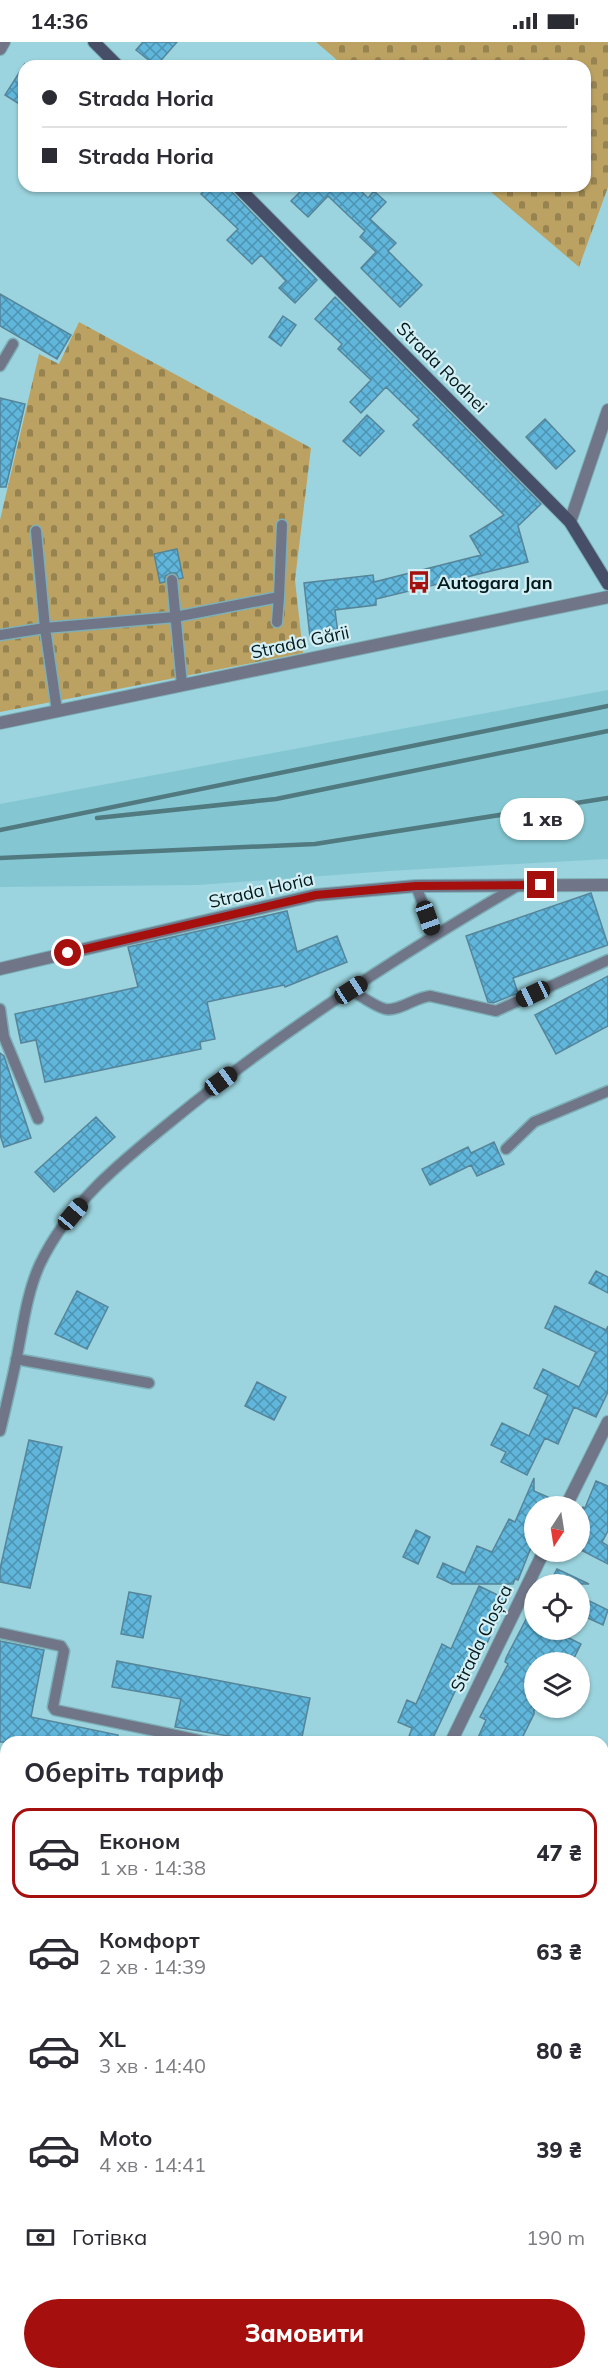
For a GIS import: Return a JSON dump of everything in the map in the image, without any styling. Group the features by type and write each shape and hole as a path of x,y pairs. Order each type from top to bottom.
{"street":[{"path":"0,49 4,42"},
{"path":"94,42 112,60"},
{"name":"Strada Rodnei","path":"243,192 570,522 608,584"},
{"path":"570,522 605,429 608,410"},
{"name":"Strada Gării","path":"0,723 608,597"},
{"name":"Strada Horia","path":"0,969 316,895 416,886 608,885"},
{"path":"571,1496 608,1422"},
{"name":"Strada Cloșca","path":"455,1736 539,1562"}],"lane":[{"path":"0,366 12,344"},
{"path":"277,622 282,525"},
{"path":"36,531 45,628 57,711"},
{"path":"172,580 182,685"},
{"path":"0,635 45,628 176,616 279,597"},
{"path":"0,1431 26,1310 39,1266 60,1229 99,1183 221,1081 434,934 519,885"},
{"path":"416,886 434,934"},
{"path":"351,990 384,1009 392,1009 420,997 430,996 496,1011 608,960"},
{"path":"0,1009 4,1037 38,1119"},
{"path":"506,1149 534,1122 608,1091"},
{"path":"16,1359 149,1383"},
{"path":"0,1633 61,1646 64,1651 53,1707 55,1710 167,1736"}],"shaded area":[{"path":"608,690 608,859 389,871 198,885 0,887 0,804"}],"green space":[{"path":"316,42 608,42 608,187 579,267 491,192 591,192 591,60 337,60"},
{"path":"79,322 311,448 295,580 303,653 0,712 0,520 39,354 59,364"}],"building":[{"path":"143,42 177,42 161,60 148,60 136,50"},
{"path":"18,74 18,103 5,95"},
{"path":"203,192 232,192 317,280 295,303 279,288 286,281 261,255 252,264 227,240 238,229 201,194"},
{"path":"300,192 362,192 368,198 375,192 386,202 370,219 396,243 388,251 422,285 400,307 361,268 376,252 360,237 365,231 328,196 308,217 291,201"},
{"path":"0,294 71,335 57,359 0,326"},
{"path":"335,297 541,504 518,526 528,562 376,599 376,605 335,610 338,634 310,637 304,583 373,575 374,582 481,555 470,536 504,515 413,425 419,419 386,387 361,413 350,402 371,380 338,349 342,344 315,319"},
{"path":"283,316 296,325 281,346 269,337"},
{"path":"0,398 25,404 6,487 0,487"},
{"path":"367,415 384,431 360,456 343,441"},
{"path":"545,419 575,451 556,469 526,437"},
{"path":"177,549 183,578 179,579 176,573 171,573 165,576 165,582 160,583 154,554"},
{"path":"591,893 608,945 513,978 518,993 493,1003 488,1002 466,936"},
{"path":"287,911 297,952 337,936 347,962 285,987 284,985 207,1002 215,1039 200,1042 201,1049 45,1082 36,1040 21,1043 15,1014 138,987 128,947"},
{"path":"608,976 608,1026 556,1054 535,1015"},
{"path":"0,1053 4,1056 31,1138 4,1147 0,1135"},
{"path":"96,1117 115,1137 54,1192 35,1172"},
{"path":"494,1142 504,1164 477,1176 471,1165 430,1185 422,1169 468,1147 471,1153"},
{"path":"596,1271 608,1277 608,1293 589,1283"},
{"path":"77,1291 108,1307 87,1349 55,1334"},
{"path":"555,1306 606,1330 608,1326 608,1392 596,1417 574,1407 558,1444 545,1438 527,1475 501,1462 506,1452 491,1445 502,1423 529,1436 548,1395 534,1388 543,1369 579,1387 596,1352 545,1328"},
{"path":"257,1382 286,1397 274,1420 245,1406"},
{"path":"29,1440 62,1447 30,1588 0,1582 0,1569"},
{"path":"534,1478 534,1491 545,1496 526,1496"},
{"path":"596,1481 608,1486 608,1531 602,1542 608,1546 608,1564 590,1555 590,1496"},
{"path":"524,1501 525,1562 518,1580 515,1579 513,1584 452,1584 437,1577 443,1563 465,1573 477,1546 492,1552 509,1519 515,1522"},
{"path":"416,1530 430,1537 418,1564 403,1557"},
{"path":"557,1569 568,1574 554,1574"},
{"path":"479,1586 506,1599 485,1648 477,1645 434,1736 409,1736 412,1728 398,1722 407,1700 416,1704 442,1644 451,1649"},
{"path":"129,1592 151,1596 143,1638 121,1634"},
{"path":"590,1601 608,1610 603,1625 590,1619"},
{"path":"524,1623 524,1640 573,1640 581,1644 577,1652 524,1652 524,1718 532,1718 523,1736 479,1736 486,1720 480,1717 508,1664 505,1662"},
{"path":"0,1641 44,1650 31,1717 118,1735 118,1736 0,1736"},
{"path":"117,1661 310,1698 302,1736 228,1736 175,1727 181,1699 112,1687"}],"railway":[{"path":"0,830 608,706"},
{"path":"97,818 276,799 608,731"},
{"path":"0,858 315,844 608,798"}],"place":[{"name":"Autogara Jan","path":"419,582"}],"route":[{"path":"68,953 316,895 416,886 541,885"}]}
